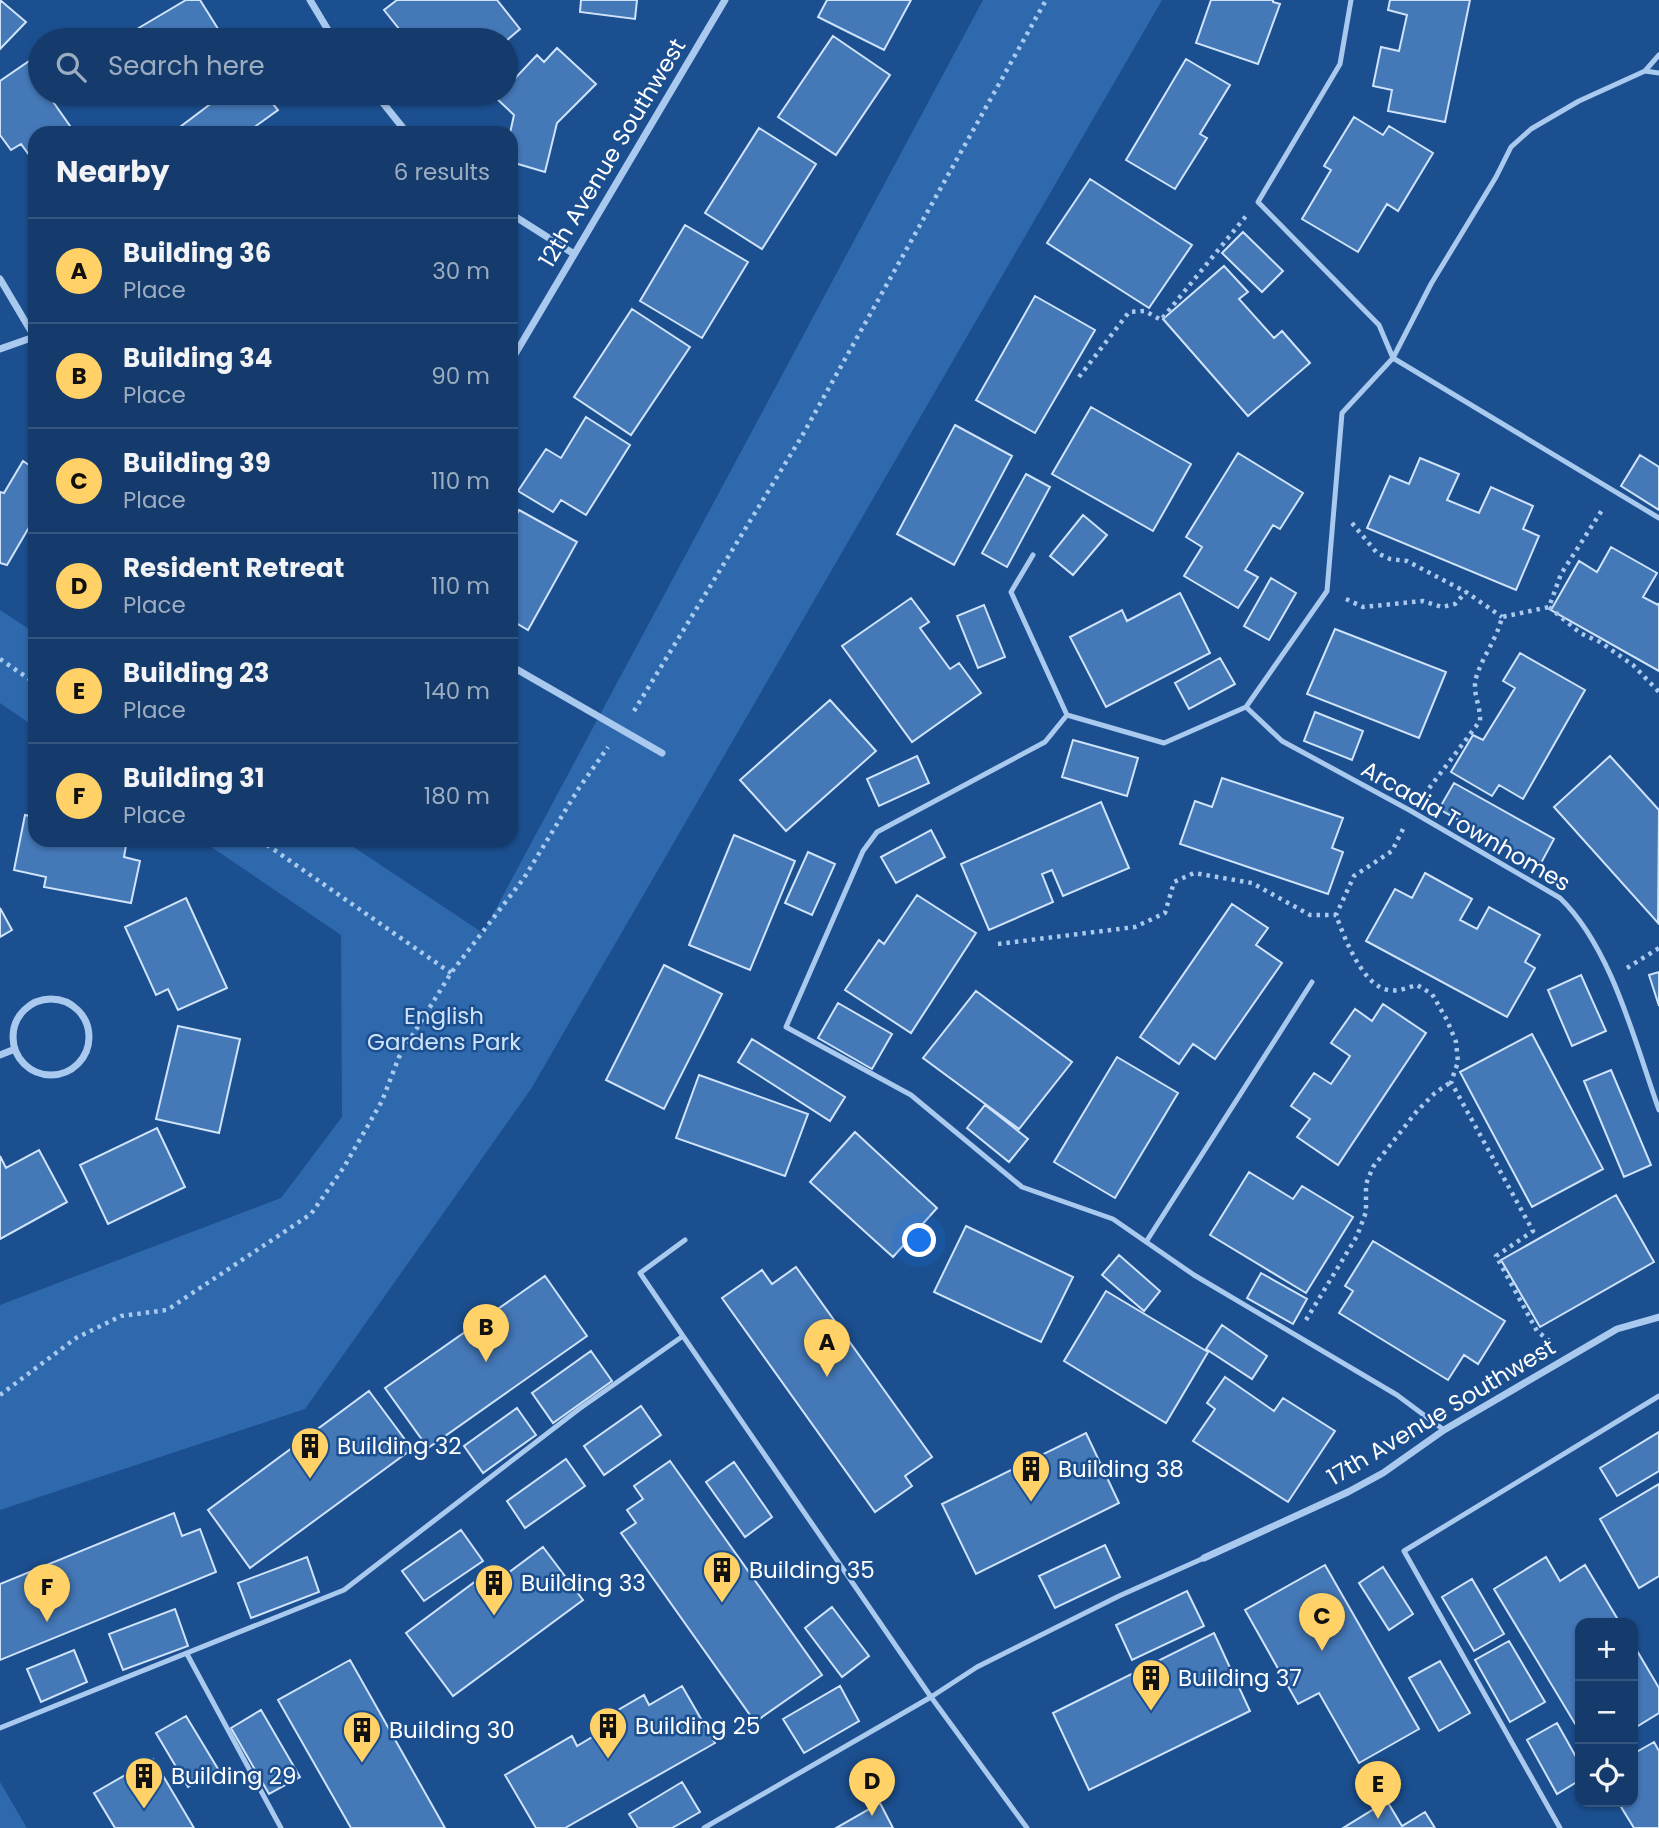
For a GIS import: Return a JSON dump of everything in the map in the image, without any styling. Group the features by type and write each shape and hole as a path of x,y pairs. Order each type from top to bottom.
{"street":[{"path":"310,0 327,28"},
{"name":"12th Avenue Southwest","path":"518,350 725,0"},
{"path":"385,105 401,126"},
{"path":"518,218 574,254"},
{"path":"0,279 28,327"},
{"path":"0,349 28,339"},
{"path":"518,670 663,753"},
{"path":"45,1000 59,1000 71,1005 81,1014 87,1025 89,1038 86,1052 79,1063 69,1071 56,1075 31,1070 15,1049 13,1036 16,1023 23,1012 33,1004 45,1000"},
{"path":"0,1055 15,1049"},
{"name":"17th Avenue Southwest","path":"1204,1558 1348,1492 1383,1473 1444,1430 1617,1329 1659,1317"}],"lane":[{"path":"1351,0 1340,64 1258,202 1380,325 1393,358 1659,518"},
{"path":"1033,555 1011,592 1067,715 1164,743 1246,707 1327,591 1342,414 1393,358 1431,284 1496,177 1511,146 1531,129 1580,101 1644,71 1659,55"},
{"path":"1644,71 1659,72"},
{"name":"Arcadia Townhomes","path":"1246,707 1282,741 1411,811 1560,898 1590,933 1656,1091 1659,1110"},
{"path":"1067,715 1045,743 877,832 863,851 786,1027 911,1095 1022,1187 1113,1219 1194,1275 1397,1395 1444,1430"},
{"path":"1146,1242 1312,982"},
{"path":"685,1240 640,1273 931,1697 1027,1828"},
{"path":"0,1728 344,1590 579,1409 683,1336"},
{"path":"1560,1828 1404,1551 1659,1396"},
{"path":"704,1828 931,1697 976,1667 1119,1596 1204,1558"},
{"path":"187,1654 281,1828"}],"path":[{"path":"0,1395 76,1338 121,1316 166,1310 311,1214 344,1167 382,1101 399,1058 452,973 524,878 579,788 633,712 802,436 1046,0"},
{"path":"1079,377 1129,312 1145,311 1161,320 1258,202"},
{"path":"1549,607 1561,574 1614,491"},
{"path":"1336,502 1377,552 1390,559 1408,561 1466,593 1502,617 1549,607"},
{"path":"1327,591 1363,607 1423,601 1442,607 1455,604 1466,593"},
{"path":"1549,607 1580,633 1600,642 1633,665 1659,692"},
{"path":"1297,1336 1357,1236 1366,1212 1366,1184 1373,1167 1417,1111 1451,1082 1458,1062 1456,1042 1432,994 1417,985 1391,991 1377,986 1363,970 1345,939 1336,915 1354,876 1392,851 1411,811 1480,721 1481,708 1475,696 1476,679 1502,617"},
{"path":"0,659 28,678"},
{"path":"270,847 452,973"},
{"path":"998,944 1135,928 1165,913 1174,882 1194,873 1252,883 1310,915 1336,915"},
{"path":"1611,978 1659,948"},
{"path":"1451,1082 1533,1231 1496,1256 1537,1331 1569,1357"}],"green space":[{"name":"English Gardens Park","path":"983,0 1162,0 531,1089 305,1409 0,1510 0,1305 281,1198 342,1117 341,935 211,847 354,847 483,933"},
{"path":"0,610 28,628 28,722 0,703"},
{"path":"0,1782 27,1828 0,1828"}],"building":[{"path":"0,0 26,22 0,49"},
{"path":"186,0 200,0 218,28 139,28"},
{"path":"397,0 497,0 520,29 398,28 384,10"},
{"path":"581,0 637,0 635,19 580,12"},
{"path":"827,0 911,0 884,50 818,17"},
{"path":"1211,0 1273,0 1280,4 1258,64 1196,43"},
{"path":"1390,0 1470,0 1445,122 1388,111 1392,90 1373,86 1381,47 1399,51 1407,15 1388,10"},
{"path":"833,36 890,75 836,155 778,117"},
{"path":"557,48 596,84 557,123 545,172 518,164 518,126 512,126 514,115 503,105 518,105 518,75 537,55 544,62"},
{"path":"1186,59 1230,85 1200,134 1207,138 1175,189 1126,160"},
{"path":"28,62 28,105 55,105 70,126 28,126 28,154 21,144 11,150 0,135 0,81"},
{"path":"209,105 274,105 278,110 256,126 181,126"},
{"path":"1354,117 1383,135 1389,126 1433,153 1398,211 1387,204 1358,252 1302,219 1331,170 1324,166"},
{"path":"759,128 816,164 762,249 705,213"},
{"path":"1090,179 1192,245 1149,308 1047,243"},
{"path":"685,225 748,262 702,338 640,301"},
{"path":"1243,232 1283,271 1262,292 1222,253"},
{"path":"1224,266 1248,292 1239,299 1274,338 1282,331 1310,363 1248,416 1163,319"},
{"path":"1035,296 1095,330 1035,433 976,400"},
{"path":"632,309 690,347 631,435 574,397"},
{"path":"1091,407 1191,464 1153,531 1052,474"},
{"path":"586,417 630,445 586,515 561,500 553,512 518,491 546,449 561,458"},
{"path":"955,425 1012,456 954,565 897,534"},
{"path":"1238,453 1303,493 1280,529 1273,525 1245,570 1258,577 1238,608 1184,576 1202,547 1186,537"},
{"path":"1640,455 1659,467 1659,510 1621,486"},
{"path":"1420,458 1459,474 1447,500 1479,513 1491,487 1533,506 1523,529 1539,536 1516,590 1367,528 1390,476 1409,484"},
{"path":"23,461 28,464 28,529 7,565 0,563 0,492 4,493"},
{"path":"1026,474 1050,487 1007,567 982,553"},
{"path":"518,512 577,542 528,630 518,624"},
{"path":"1083,515 1107,535 1073,575 1050,556"},
{"path":"1611,547 1657,573 1643,597 1658,605 1659,603 1659,671 1551,610 1579,561 1597,572"},
{"path":"1271,578 1296,593 1269,640 1244,626"},
{"path":"1180,593 1210,653 1106,707 1070,637 1122,610 1127,621"},
{"path":"911,598 929,622 920,628 950,669 959,663 981,693 912,742 842,646"},
{"path":"984,605 1005,657 978,668 957,616"},
{"path":"1335,629 1446,672 1419,738 1307,694"},
{"path":"1520,653 1585,690 1523,799 1499,785 1492,796 1451,772 1473,735 1483,740 1515,688 1503,681"},
{"path":"1220,658 1235,684 1189,709 1175,683"},
{"path":"830,700 876,751 786,831 740,780"},
{"path":"1315,712 1363,731 1352,760 1304,741"},
{"path":"1073,740 1138,758 1127,796 1062,777"},
{"path":"917,756 929,783 879,806 867,779"},
{"path":"1610,756 1659,810 1658,923 1554,807"},
{"path":"1222,778 1343,818 1332,848 1343,852 1328,894 1180,844 1195,801 1212,807"},
{"path":"1454,783 1554,839 1540,865 1439,809"},
{"path":"1101,802 1129,868 1063,896 1052,870 1042,874 1053,902 989,930 961,864"},
{"path":"25,815 28,816 28,847 126,847 124,857 140,861 131,903 44,887 46,877 14,870"},
{"path":"931,830 945,857 896,883 881,857"},
{"path":"734,835 795,861 750,970 689,945"},
{"path":"808,852 835,864 812,915 785,903"},
{"path":"1425,873 1472,899 1460,920 1477,929 1489,907 1540,935 1525,962 1535,968 1507,1017 1366,941 1395,889 1412,898"},
{"path":"917,895 976,933 911,1033 845,990 879,940 884,944"},
{"path":"186,898 227,988 178,1010 168,989 156,995 125,927"},
{"path":"1232,904 1268,928 1256,945 1282,963 1215,1059 1193,1044 1179,1064 1140,1037"},
{"path":"0,908 12,930 0,937"},
{"path":"664,965 722,994 664,1109 606,1080"},
{"path":"1659,972 1659,1006 1649,975"},
{"path":"1581,975 1606,1031 1572,1046 1548,990"},
{"path":"976,991 1072,1062 1019,1129 923,1058"},
{"path":"838,1003 892,1034 872,1069 818,1038"},
{"path":"1383,1004 1426,1033 1338,1165 1297,1137 1310,1119 1291,1106 1314,1073 1331,1084 1350,1056 1331,1043 1355,1009 1372,1021"},
{"path":"178,1026 240,1039 219,1133 156,1119"},
{"path":"1532,1034 1603,1169 1532,1207 1460,1072"},
{"path":"752,1039 845,1097 830,1121 738,1062"},
{"path":"1117,1057 1178,1093 1115,1198 1054,1162"},
{"path":"1611,1070 1651,1165 1624,1177 1584,1081"},
{"path":"699,1075 808,1114 785,1176 676,1138"},
{"path":"985,1105 1028,1139 1009,1162 967,1128"},
{"path":"157,1128 185,1187 108,1224 80,1165"},
{"path":"855,1132 937,1208 893,1257 810,1182"},
{"path":"39,1150 67,1202 0,1239 0,1156 6,1168"},
{"path":"1249,1172 1293,1199 1302,1186 1353,1217 1306,1293 1210,1235"},
{"path":"1616,1195 1654,1262 1540,1327 1501,1260"},
{"path":"966,1226 1073,1277 1041,1342 934,1292"},
{"path":"1373,1241 1505,1321 1478,1364 1464,1355 1448,1380 1339,1313 1353,1291 1345,1286"},
{"path":"1119,1255 1160,1291 1144,1311 1102,1275"},
{"path":"796,1267 932,1457 905,1476 912,1486 875,1512 722,1298 762,1270 772,1284"},
{"path":"1261,1273 1307,1299 1293,1324 1247,1298"},
{"path":"545,1276 587,1336 428,1448 385,1388"},
{"path":"1106,1291 1208,1352 1166,1423 1064,1361"},
{"path":"1222,1325 1267,1356 1252,1379 1206,1349"},
{"path":"591,1351 612,1381 553,1423 532,1393"},
{"path":"1225,1377 1274,1411 1283,1398 1335,1431 1288,1502 1193,1441 1215,1409 1207,1403"},
{"name":"Building 32","path":"369,1391 412,1449 250,1568 208,1510"},
{"path":"641,1406 661,1435 604,1475 584,1446"},
{"path":"517,1408 536,1435 483,1473 464,1446"},
{"path":"1659,1432 1659,1471 1617,1496 1600,1468"},
{"name":"Building 38","path":"1086,1433 1119,1503 976,1574 942,1504"},
{"path":"566,1459 585,1486 525,1528 507,1501"},
{"name":"Building 35","path":"670,1461 822,1675 755,1722 621,1533 636,1523 627,1510 643,1499 634,1486"},
{"path":"734,1462 772,1517 745,1537 706,1482"},
{"path":"1659,1484 1659,1576 1639,1588 1600,1519"},
{"path":"174,1513 182,1536 200,1529 216,1572 0,1660 0,1584"},
{"path":"461,1530 483,1561 424,1601 402,1571"},
{"path":"1105,1545 1120,1577 1055,1608 1039,1576"},
{"name":"Building 33","path":"543,1547 583,1600 453,1696 406,1633 480,1578 488,1588"},
{"path":"307,1557 319,1592 251,1618 238,1583"},
{"path":"1546,1557 1560,1581 1585,1565 1617,1618 1575,1618 1575,1724 1494,1589"},
{"path":"1325,1565 1419,1729 1359,1763 1319,1693 1298,1704 1245,1610"},
{"path":"1383,1567 1413,1614 1389,1630 1359,1583"},
{"path":"1472,1579 1504,1634 1474,1651 1442,1597"},
{"path":"1187,1591 1204,1626 1132,1660 1116,1625"},
{"path":"832,1607 869,1656 842,1677 805,1628"},
{"path":"175,1609 188,1646 123,1670 109,1634"},
{"name":"Building 37","path":"1214,1633 1250,1711 1089,1790 1053,1713"},
{"path":"1509,1641 1545,1702 1510,1722 1475,1660"},
{"path":"74,1650 87,1682 41,1702 27,1669"},
{"path":"1638,1652 1659,1688 1659,1713 1638,1726"},
{"name":"Building 30","path":"350,1660 445,1828 351,1828 278,1700"},
{"path":"1440,1661 1470,1713 1439,1731 1409,1678"},
{"name":"Building 25","path":"682,1686 715,1743 565,1828 536,1828 505,1775 572,1736 577,1746 604,1730 599,1721 644,1695 649,1705"},
{"path":"840,1686 859,1721 804,1753 783,1719"},
{"path":"261,1710 300,1777 269,1794 231,1728"},
{"path":"186,1716 218,1769 188,1787 156,1733"},
{"path":"1557,1723 1575,1755 1575,1783 1557,1794 1527,1740"},
{"path":"1654,1742 1659,1751 1659,1828 1634,1828 1621,1807 1638,1807 1638,1751"},
{"name":"Building 29","path":"153,1759 194,1828 115,1828 94,1793"},
{"path":"682,1782 700,1812 672,1828 638,1828 629,1814"},
{"path":"1387,1801 1402,1826 1425,1812 1435,1828 1343,1828"},
{"path":"880,1803 893,1828 836,1828"}],"place":[{"name":"Building 34","path":"486,1362"},
{"name":"Building 36","path":"827,1377"},
{"name":"Building 32","path":"310,1480"},
{"name":"Building 38","path":"1031,1503"},
{"name":"Building 35","path":"722,1604"},
{"name":"Building 33","path":"494,1617"},
{"name":"Building 31","path":"47,1622"},
{"name":"Building 39","path":"1322,1651"},
{"name":"Building 37","path":"1151,1712"},
{"name":"Building 25","path":"608,1760"},
{"name":"Building 30","path":"362,1764"},
{"name":"Building 29","path":"144,1810"},
{"name":"Resident Retreat","path":"872,1816"},
{"name":"Building 23","path":"1378,1819"}]}
